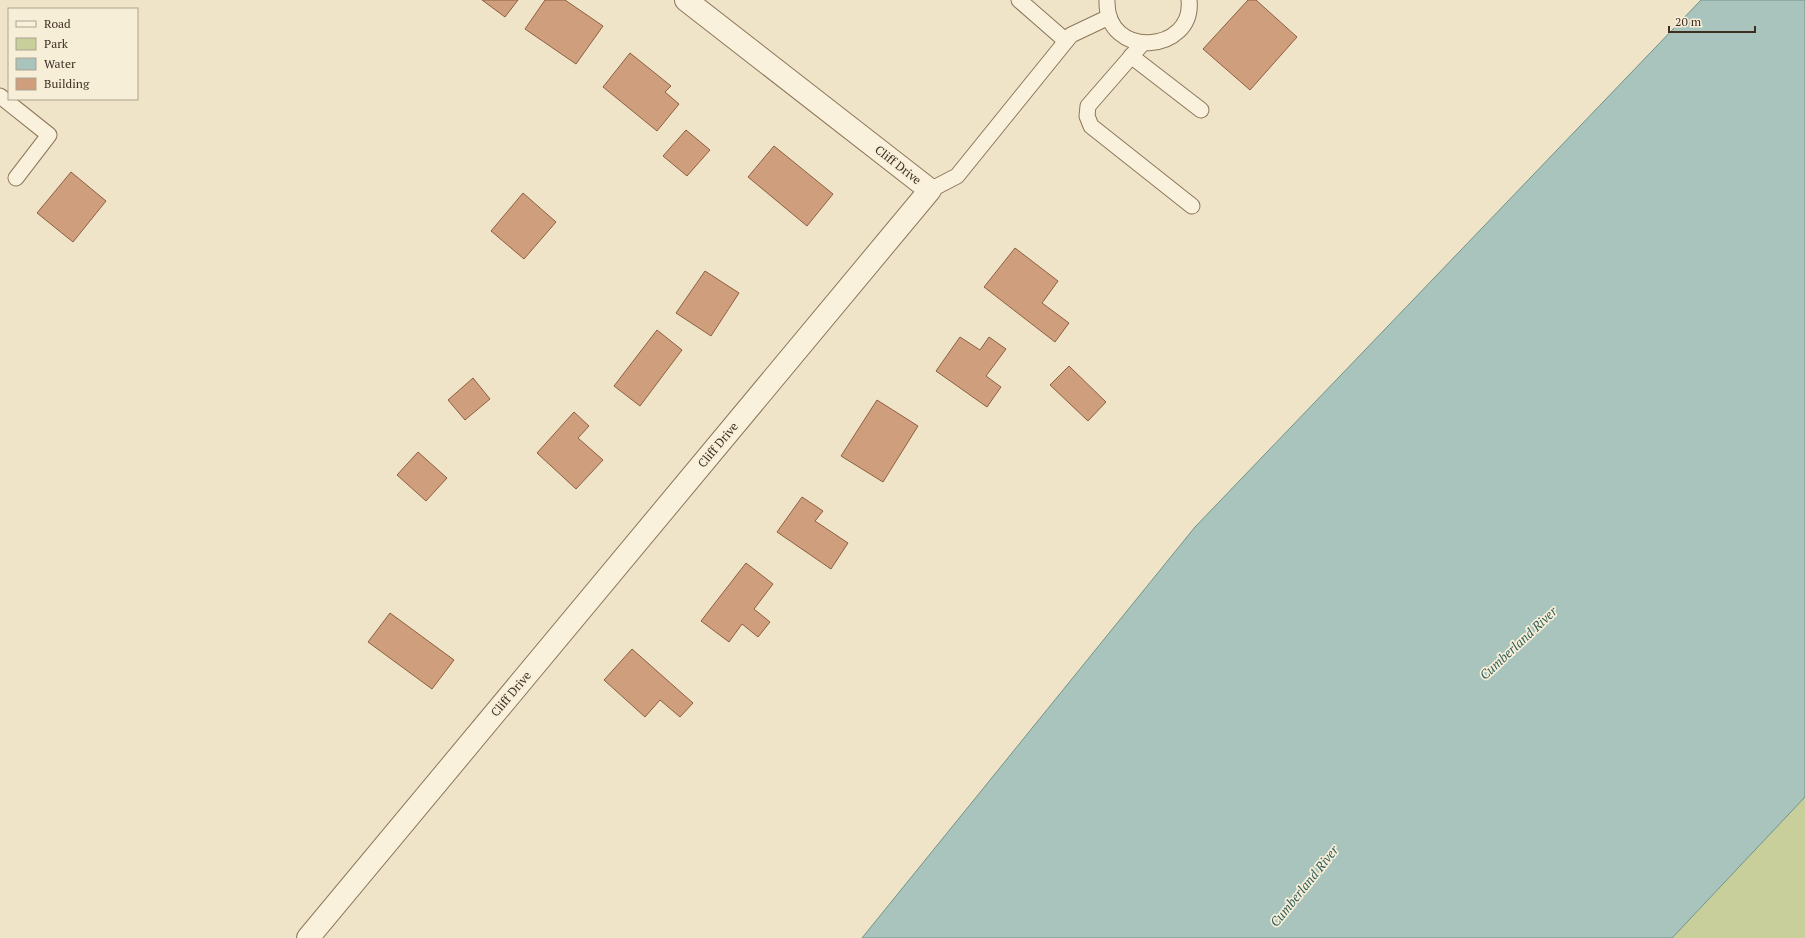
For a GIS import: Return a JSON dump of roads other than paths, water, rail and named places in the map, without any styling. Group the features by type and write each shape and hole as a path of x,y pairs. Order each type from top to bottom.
{"street":[{"name":"Cliff Drive","path":"308,938 930,190 686,0"}],"lane":[{"path":"1019,0 1066,41"},
{"path":"1107,0 1109,17 1117,30 1128,39 1142,44 1156,43 1169,38 1180,29 1187,16 1189,0"},
{"path":"930,190 957,176 1071,35 1109,17"},
{"path":"1142,44 1088,106 1087,116 1091,126 1192,206"},
{"path":"1131,56 1201,110"},
{"path":"0,96 49,134 16,178"}],"water":[{"name":"Cumberland River","path":"1701,0 1805,0 1805,797 1672,938 862,938 1195,527"}]}
